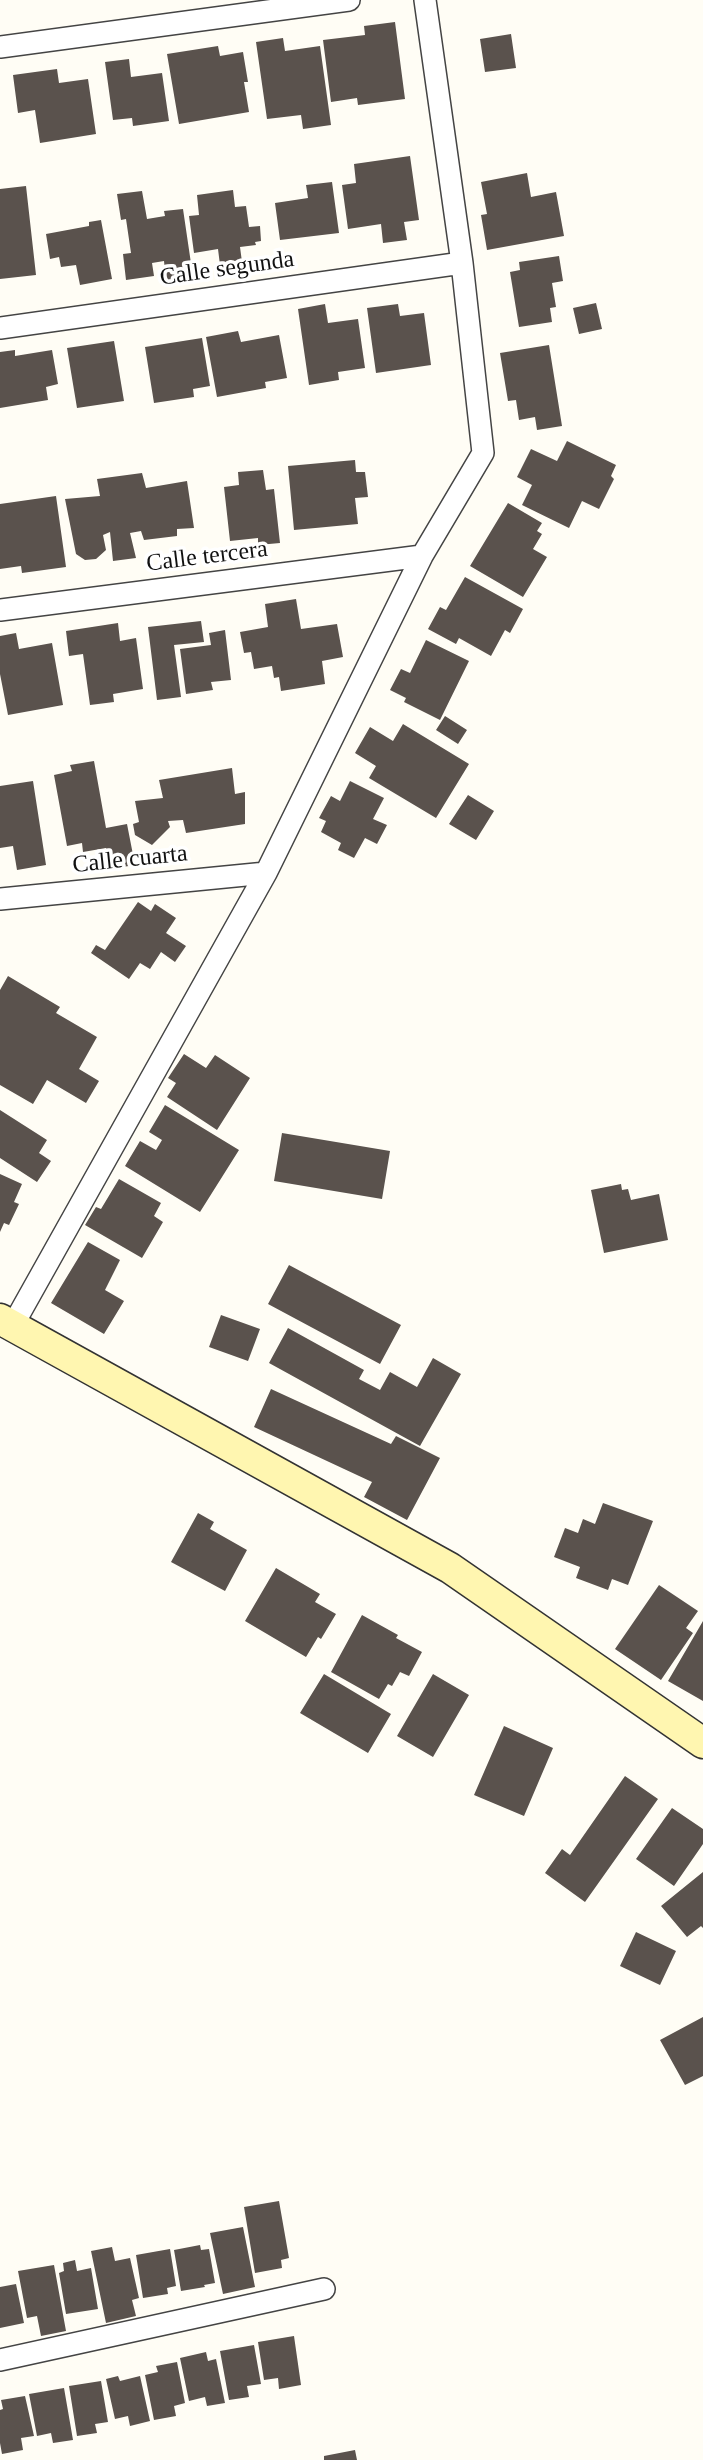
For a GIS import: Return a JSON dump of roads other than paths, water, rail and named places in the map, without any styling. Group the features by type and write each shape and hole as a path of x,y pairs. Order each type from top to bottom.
{"street":[{"path":"0,47 349,0"},
{"path":"425,0 484,453 422,556 266,873 7,1322 450,1568 703,1743"},
{"name":"Calle segunda","path":"0,327 461,263"},
{"name":"Calle tercera","path":"0,610 422,556"},
{"name":"Calle cuarta","path":"0,899 266,873"},
{"path":"0,2360 324,2289"}]}
